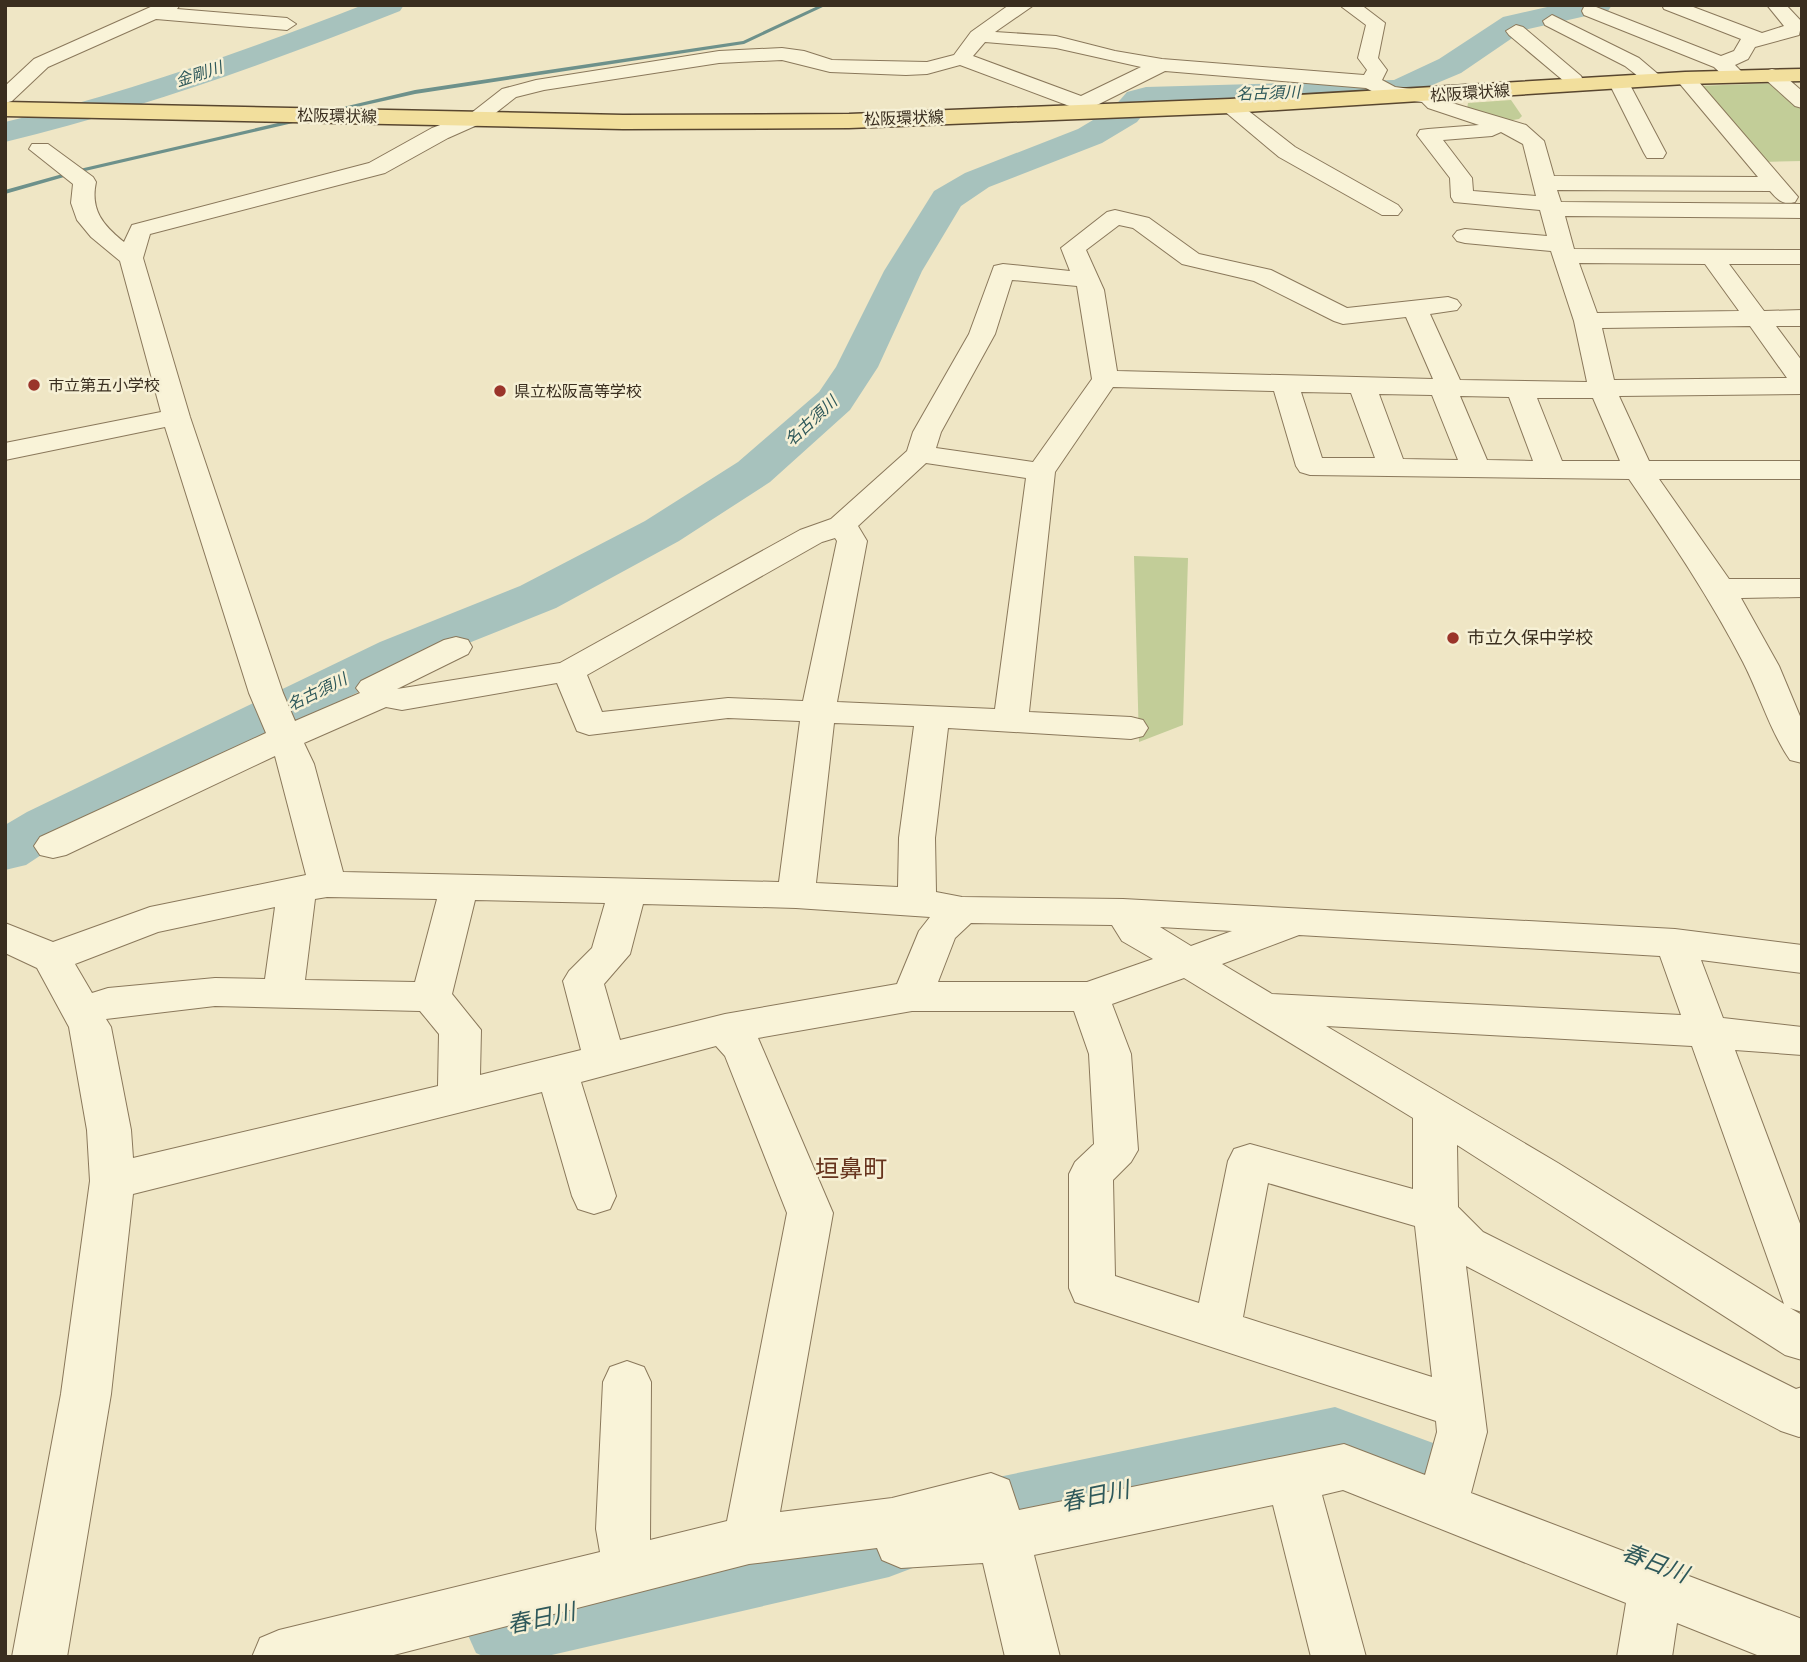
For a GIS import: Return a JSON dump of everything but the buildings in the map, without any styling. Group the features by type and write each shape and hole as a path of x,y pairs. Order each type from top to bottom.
{"main road":[{"name":"松阪環状線","path":"5,109 623,122 849,121 1428,96 1685,78 1728,70 1802,75"}],"street":[{"path":"961,59 978,36 1003,14 1025,5"},
{"path":"1356,5 1351,7 1376,23 1368,58 1377,70 1371,82"},
{"path":"1671,5 1759,39"},
{"path":"1591,11 1728,70 1748,43 1792,31 1794,25 1776,5"},
{"path":"5,97 41,63 164,9 287,24"},
{"path":"1552,21 1632,62 1655,80"},
{"path":"1516,31 1574,80 1576,86"},
{"path":"978,36 1056,42 1162,65 1371,82 1390,93 1428,96 1435,104 1518,130 1533,141 1563,250 1587,321 1602,388 1638,470 1720,589 1792,716 1802,752"},
{"path":"283,992 312,887 296,764 266,693 176,417 131,258 140,230 377,168 440,133 477,118 509,93 543,84 719,57 782,54 804,57 830,66 906,69 939,66 961,59 1013,76 1088,109 1162,65"},
{"path":"1772,75 1802,102"},
{"path":"1685,78 1801,212"},
{"path":"1619,83 1655,153"},
{"path":"1230,106 1287,152 1390,210"},
{"path":"1518,130 1428,135 1461,178 1462,197 1549,199 1666,210 1801,212"},
{"path":"40,149 85,182 82,195 86,217 120,252 131,258"},
{"path":"1633,162 1645,184 1666,210"},
{"path":"1694,162 1732,210"},
{"path":"1549,199 1645,184 1776,184"},
{"path":"1011,720 1041,472 1105,379 1092,290 1073,248 1115,217 1141,223 1191,259 1262,275 1343,316 1448,305"},
{"path":"1465,236 1563,250 1712,257 1802,257"},
{"path":"1712,257 1802,380"},
{"path":"456,647 373,688 382,696 402,700 569,671 811,536 842,525 920,454 927,432 982,334 1003,271 1063,279 1085,278"},
{"path":"1415,309 1447,380 1443,388 1476,469"},
{"path":"1587,321 1802,317"},
{"path":"1105,379 1583,391 1602,388 1802,386"},
{"path":"1285,383 1310,466 1638,470 1798,476"},
{"path":"1362,385 1392,467"},
{"path":"1520,390 1551,470"},
{"path":"5,452 176,417"},
{"path":"920,454 1041,472"},
{"path":"796,895 818,712 852,541 842,525"},
{"path":"1720,589 1802,588"},
{"path":"569,671 589,724 728,708 1131,728"},
{"path":"52,846 253,752 286,740 382,696"},
{"path":"917,901 917,838 932,717"},
{"path":"431,997 460,886"},
{"path":"52,958 150,920 312,887 460,886 796,895 917,901 962,910 1123,912 1675,943 1802,959"},
{"path":"605,1060 583,981 610,954 628,891"},
{"path":"912,996 937,931 962,910"},
{"path":"1123,912 1136,931 1268,1007 1802,1340"},
{"path":"111,1181 725,1029 912,996 1089,997 1299,922"},
{"path":"5,937 52,958 82,1011 90,1027 109,1130 111,1181 86,1394 39,1657"},
{"path":"1675,943 1802,1292"},
{"path":"82,1011 108,1003 215,992 431,997 460,1030 458,1097"},
{"path":"1089,997 1110,1054 1116,1150 1091,1174 1092,1288 1430,1399 1459,1401"},
{"path":"1268,1007 1707,1032 1799,1041"},
{"path":"725,1029 743,1049 810,1213 749,1540"},
{"path":"557,1072 594,1196"},
{"path":"1434,1109 1436,1214 1462,1432 1442,1505"},
{"path":"1217,1329 1250,1161 1436,1214 1467,1245 1799,1415 1802,1409"},
{"path":"627,1382 622,1529 629,1570"},
{"path":"901,1544 999,1522 1344,1467 1802,1646"},
{"path":"1292,1477 1339,1657"},
{"path":"279,1657 749,1540 892,1522 991,1497 1032,1657"},
{"path":"1644,1657 1655,1588"}],"green space":[{"path":"1777,83 1802,108 1802,161 1762,162 1698,86"},
{"path":"1511,100 1522,116 1519,119 1507,121 1467,109 1468,103"},
{"path":"1134,556 1188,558 1183,725 1139,742"}],"waterway":[{"name":"金剛川","path":"5,132 63,118 292,43 390,5"},
{"path":"325,112 415,92 744,42 825,5"},
{"name":"名古須川","path":"5,851 47,825 398,653 538,597 662,531 754,472 835,401 857,367 903,271 947,199 977,180 1090,136 1125,115 1138,99 1399,89 1450,66 1514,23 1598,5"},
{"path":"5,192 84,170 304,119"},
{"name":"春日川","path":"984,1518 1335,1442 1416,1473"},
{"name":"春日川","path":"506,1624 889,1539"}],"place":[{"name":"市立第五小学校","path":"34,385"},
{"name":"県立松阪高等学校","path":"500,391"},
{"name":"市立久保中学校","path":"1453,638"}],"district":[{"name":"垣鼻町","path":"851,1168"}]}
